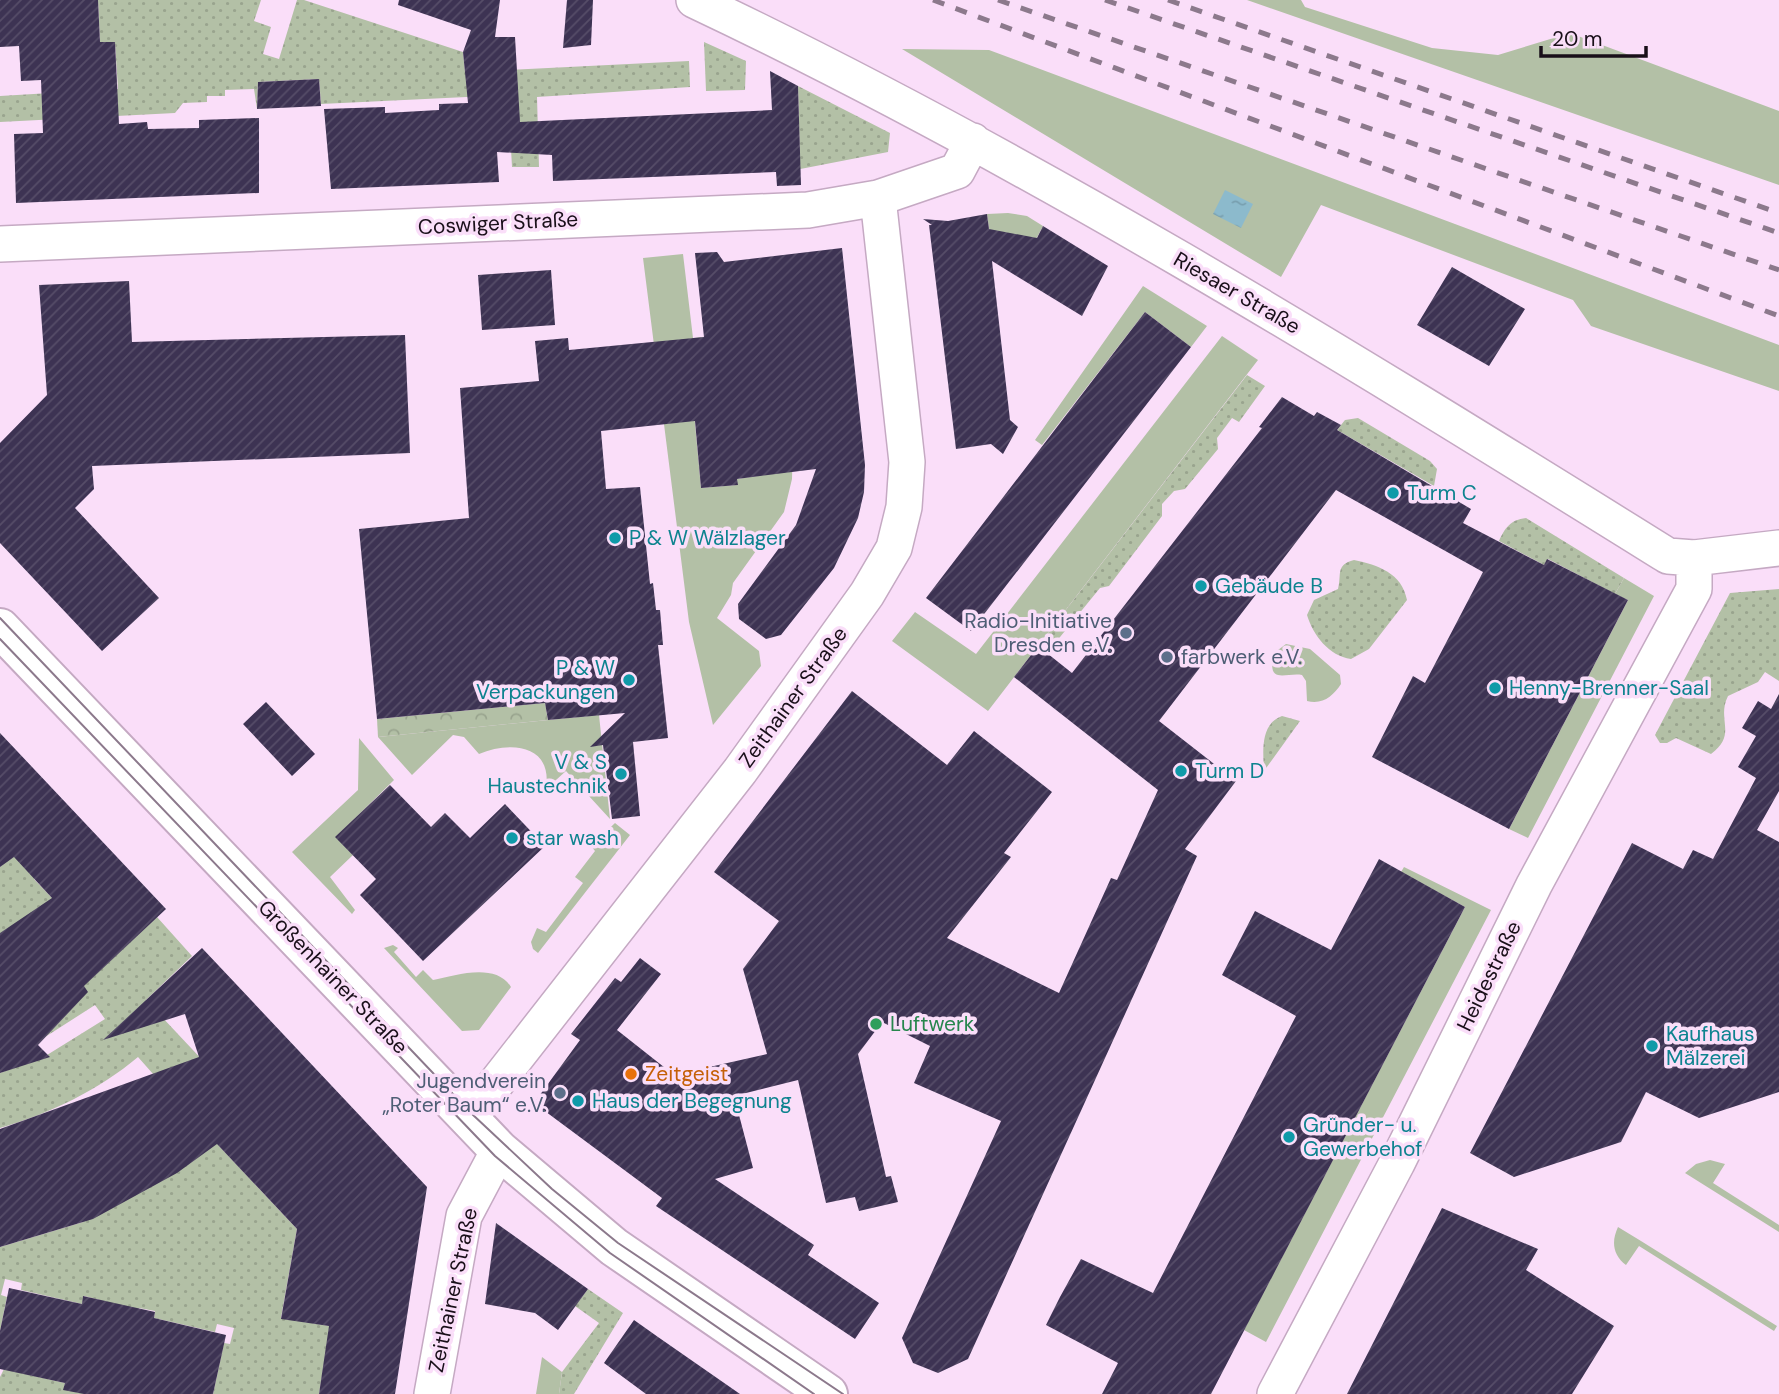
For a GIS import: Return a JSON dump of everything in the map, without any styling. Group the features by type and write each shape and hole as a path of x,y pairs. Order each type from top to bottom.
{"main road":[{"name":"Großenhainer Straße","path":"0,628 499,1150 614,1247 828,1394"}],"street":[{"name":"Riesaer Straße","path":"694,0 973,141 1252,301 1668,556 1694,558 1779,548"},
{"name":"Coswiger Straße","path":"0,244 808,210 877,198 957,171 973,141"},
{"name":"Zeithainer Straße","path":"468,1119 740,771 867,594 894,548 904,507 907,462 877,198"},
{"name":"Heidestraße","path":"1275,1394 1397,1163 1547,860 1694,589 1694,558"},
{"name":"Zeithainer Straße","path":"432,1394 464,1216 499,1150"}],"green space":[{"path":"98,0 261,0 254,21 271,27 263,54 279,59 297,0 304,0 463,52 465,72 689,61 690,87 537,97 539,167 512,167 508,95 321,104 319,79 258,82 257,109 254,89 225,90 225,96 207,96 207,102 183,103 175,113 0,122 0,96 118,89 115,43 100,42"},
{"path":"1247,0 1301,0 1305,7 1432,48 1498,55 1570,33 1779,111 1779,185"},
{"path":"704,42 746,61 745,90 706,91"},
{"path":"902,49 989,50 1779,345 1779,391 1591,326 1573,300 1321,205 1281,277"},
{"path":"798,86 890,133 888,152 790,171 800,161"},
{"path":"987,214 1027,216 1043,226 1032,247 991,243"},
{"path":"683,254 693,338 712,336 690,369 701,488 737,485 737,479 758,476 753,431 793,440 792,479 784,512 733,583 731,595 717,618 759,651 761,666 713,725 689,622 643,258"},
{"path":"1143,286 1207,326 1191,347 1145,312 1042,445 1035,440"},
{"path":"1222,336 1258,360 988,711 892,641 915,612 976,654"},
{"path":"1247,375 1265,386 1239,422 1232,418 1217,438 1218,449 1185,489 1174,491 1162,504 1162,516 1109,586 1100,588 1047,653 1038,646"},
{"path":"1358,418 1430,461 1437,469 1434,486 1337,430 1345,420"},
{"path":"1526,518 1624,578 1615,594 1548,559 1544,565 1499,541 1509,525"},
{"path":"1354,560 1388,572 1400,583 1407,600 1369,649 1351,659 1336,654 1323,643 1313,630 1307,615 1314,600 1338,589 1342,567"},
{"path":"1624,578 1654,596 1528,838 1509,829 1628,600 1615,594"},
{"path":"1779,589 1779,681 1765,672 1758,682 1728,696 1724,712 1723,740 1711,754 1676,738 1660,743 1655,735 1730,593"},
{"path":"1286,644 1310,649 1340,675 1341,684 1331,696 1323,701 1307,701 1306,681 1302,675 1275,674 1272,663 1274,653"},
{"path":"545,703 548,720 378,737 377,719"},
{"path":"599,715 610,819 566,771 546,789 543,763 527,750 504,748 479,754 464,737 453,735 412,775 378,737"},
{"path":"1282,716 1300,721 1264,771 1263,747 1266,732 1275,720"},
{"path":"359,738 394,780 336,837 353,855 330,877 355,910 352,914 292,852 358,790"},
{"path":"49,821 34,879 111,960 157,917 192,956 146,1000 222,1081 219,1146 297,1229 281,1318 330,1326 319,1394 213,1394 224,1343 230,1344 234,1328 217,1324 215,1332 154,1318 155,1311 139,1308 134,1324 100,1300 84,1296 82,1304 21,1290 22,1283 5,1279 1,1295 7,1297 0,1331 0,1247 83,1222 184,1109 138,1057 73,1100 0,1128 0,1073 47,1055 105,1019 95,1005 42,1039 0,933 0,867"},
{"path":"615,823 630,835 538,953 531,942 537,928 546,932 583,883 575,877 595,851 591,846"},
{"path":"1404,867 1491,910 1266,1342 1244,1330 1465,907 1401,872"},
{"path":"393,945 398,948 394,952 416,977 423,970 433,980 464,973 486,972 504,979 511,987 479,1030 462,1031 384,948"},
{"path":"1710,1160 1725,1164 1713,1183 1779,1225 1779,1232 1685,1173 1696,1164"},
{"path":"1618,1227 1777,1326 1774,1331 1639,1246 1626,1265 1614,1248"},
{"path":"588,1289 623,1313 574,1394 559,1394 562,1372 599,1323 575,1306"},
{"path":"542,1357 562,1372 559,1394 536,1394"},
{"path":"4,1369 65,1383 64,1390 119,1394 0,1394 0,1377"}],"water":[{"path":"1225,190 1253,204 1241,228 1213,214"}],"building":[{"path":"0,0 98,0 100,42 115,42 119,124 147,122 148,129 199,128 199,120 259,118 259,193 16,203 14,134 43,133 41,80 21,81 19,46 0,47"},
{"path":"399,0 500,0 495,37 515,37 520,122 772,110 770,71 798,86 801,185 777,186 776,172 553,181 552,155 497,152 499,182 331,189 324,109 385,107 385,113 439,110 439,104 468,103 463,52 471,30 398,5"},
{"path":"567,0 593,0 591,45 563,48"},
{"path":"319,79 321,106 257,109 258,82"},
{"path":"987,214 989,229 1037,238 1043,226 1108,266 1082,316 992,261 1010,420 1018,427 1003,454 991,444 956,449 929,225 932,225 923,219 948,221"},
{"path":"842,248 865,465 864,492 858,518 834,568 781,635 766,639 739,619 738,604 796,525 816,469 737,479 738,485 701,488 695,421 601,431 606,489 640,487 650,584 653,583 656,610 660,610 663,645 658,645 668,738 633,742 640,816 612,819 603,745 590,747 625,713 548,720 545,703 377,719 359,529 469,518 460,388 539,381 535,341 568,338 569,350 704,337 695,253 717,252 724,262"},
{"path":"1452,267 1525,309 1489,366 1417,325"},
{"path":"551,270 555,325 482,330 478,275"},
{"path":"129,281 132,342 405,335 410,453 92,466 94,489 75,508 159,598 102,651 0,543 0,443 47,395 39,285"},
{"path":"1145,312 1191,347 971,631 926,598"},
{"path":"1282,397 1314,416 1317,412 1341,425 1337,430 1471,509 1463,523 1544,565 1547,559 1628,600 1509,829 1372,757 1413,676 1425,683 1483,572 1336,490 1159,721 1236,781 1185,849 1197,856 968,1359 938,1373 913,1363 902,1338 1001,1121 914,1083 930,1046 882,1022 858,1054 886,1177 891,1176 898,1202 859,1211 855,1197 826,1203 798,1080 734,1096 753,1168 715,1179 814,1245 808,1255 879,1303 855,1339 656,1206 662,1198 534,1103 580,1040 571,1034 615,978 621,982 640,958 661,974 617,1030 674,1075 767,1054 743,969 779,921 714,872 852,691 947,765 974,731 1052,792 1004,853 1011,857 947,938 1059,993 1111,878 1117,880 1158,790 1014,677 1038,646 1072,673 1262,428 1259,427"},
{"name":"Kaufhaus Mälzerei","path":"1779,694 1779,791 1757,830 1779,842 1779,1092 1699,1118 1646,1092 1621,1142 1514,1177 1470,1153 1632,843 1683,869 1693,850 1713,859 1756,778 1738,767 1756,736 1742,728 1758,701 1771,709"},
{"path":"266,702 315,754 292,776 243,724"},
{"path":"0,733 166,909 84,986 88,992 38,1045 50,1057 0,1073 0,933 52,898 14,857 0,867"},
{"path":"390,785 431,827 445,813 470,838 505,804 545,846 423,961 360,895 376,879 335,837"},
{"name":"Gründer- u. Gewerbehof","path":"1379,859 1465,907 1211,1394 1102,1394 1118,1363 1046,1325 1081,1259 1153,1293 1296,1016 1222,975 1255,911 1331,950"},
{"path":"202,948 427,1187 395,1394 319,1394 329,1326 281,1319 297,1229 217,1144 177,1173 93,1219 0,1247 0,1129 199,1057 185,1014 103,1040"},
{"path":"1442,1208 1538,1249 1526,1270 1614,1326 1572,1394 1347,1394"},
{"path":"496,1223 588,1289 558,1330 535,1313 485,1304"},
{"path":"9,1288 82,1304 83,1296 155,1312 154,1318 226,1335 213,1394 84,1394 63,1390 65,1383 0,1369 0,1331"},
{"path":"634,1320 740,1394 646,1394 604,1363"}],"tram line":[{"path":"0,618 472,1114 552,1189 618,1243 843,1394"},
{"path":"0,639 495,1156 610,1253 814,1394"}],"railway":[{"path":"933,0 1779,316"},
{"path":"998,0 1779,270"},
{"path":"1105,0 1779,233"},
{"path":"1168,0 1779,213"}],"place":[{"name":"Turm C","path":"1393,493"},
{"name":"P & W Wälzlager","path":"615,538"},
{"name":"Gebäude B","path":"1201,586"},
{"name":"Radio-Initiative Dresden e.V.","path":"1126,633"},
{"name":"farbwerk e.V.","path":"1167,657"},
{"name":"P & W Verpackungen","path":"629,680"},
{"name":"Henny-Brenner-Saal","path":"1495,688"},
{"name":"Turm D","path":"1181,771"},
{"name":"V & S Haustechnik","path":"621,774"},
{"name":"star wash","path":"512,838"},
{"name":"Luftwerk","path":"876,1024"},
{"name":"Kaufhaus Mälzerei","path":"1652,1046"},
{"name":"Zeitgeist","path":"631,1074"},
{"name":"Jugendverein „Roter Baum“ e.V.","path":"560,1093"},
{"name":"Haus der Begegnung","path":"578,1101"},
{"name":"Gründer- u. Gewerbehof","path":"1289,1137"}]}
